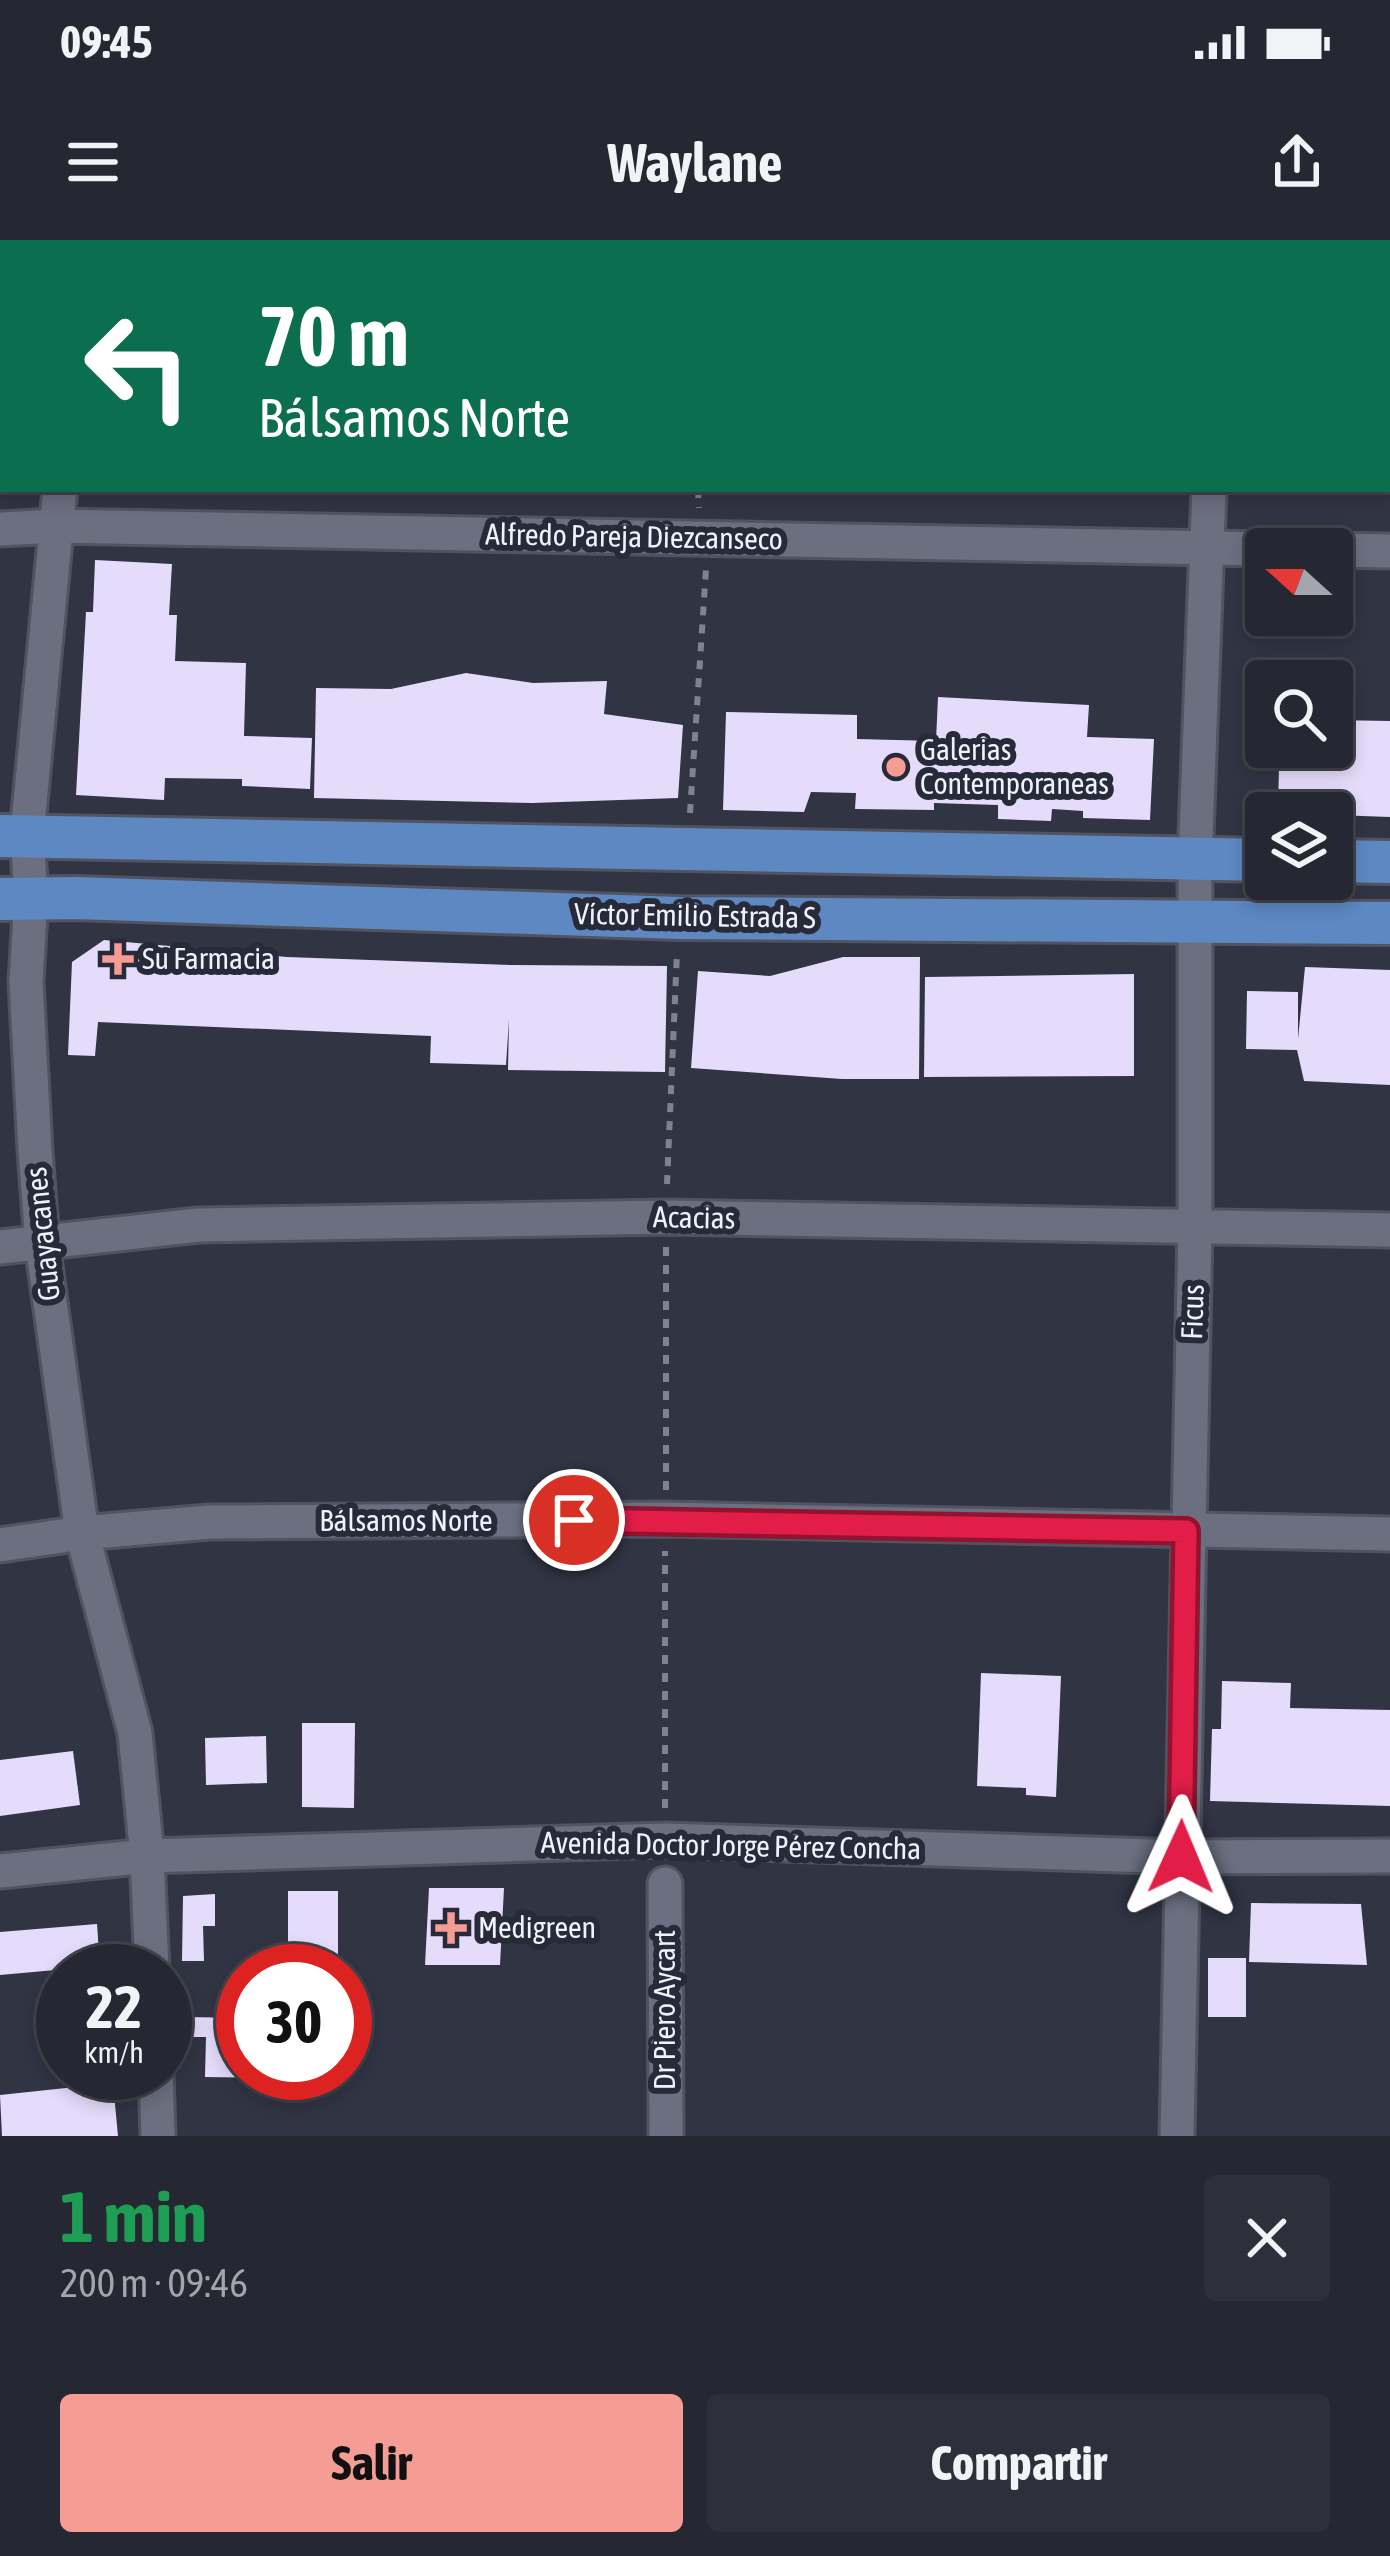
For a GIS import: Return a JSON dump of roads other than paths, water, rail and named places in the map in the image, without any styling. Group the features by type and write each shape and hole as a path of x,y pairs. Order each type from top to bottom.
{"main road":[{"path":"13,835 1245,860"},
{"path":"679,918 682,851"},
{"path":"1353,861 1390,862"},
{"name":"Víctor Emilio Estrada S","path":"16,898 679,918 1390,923"}],"street":[{"name":"Guayacanes","path":"61,492 13,835 16,898 26,982 42,1244 82,1533 135,1732 151,1944"},
{"name":"Ficus","path":"1177,2136 1195,1227 1195,860 1209,492"},
{"name":"Alfredo Pareja Diezcanseco","path":"0,529 55,526 1245,549"},
{"path":"1353,550 1390,551"},
{"name":"Acacias","path":"0,1247 198,1225 666,1217 1390,1230"},
{"name":"Bálsamos Norte","path":"0,1545 208,1522 666,1519 1390,1534"},
{"name":"Avenida Doctor Jorge Pérez Concha","path":"0,1870 147,1856 664,1840 1181,1857 1390,1856"},
{"name":"Dr Piero Aycart","path":"665,1884 665,2136"},
{"path":"157,2100 158,2136"}],"place":[{"name":"Galerias Contemporaneas","path":"896,767"},
{"name":"Su Farmacia","path":"118,959"},
{"name":"Medigreen","path":"451,1928"}]}
